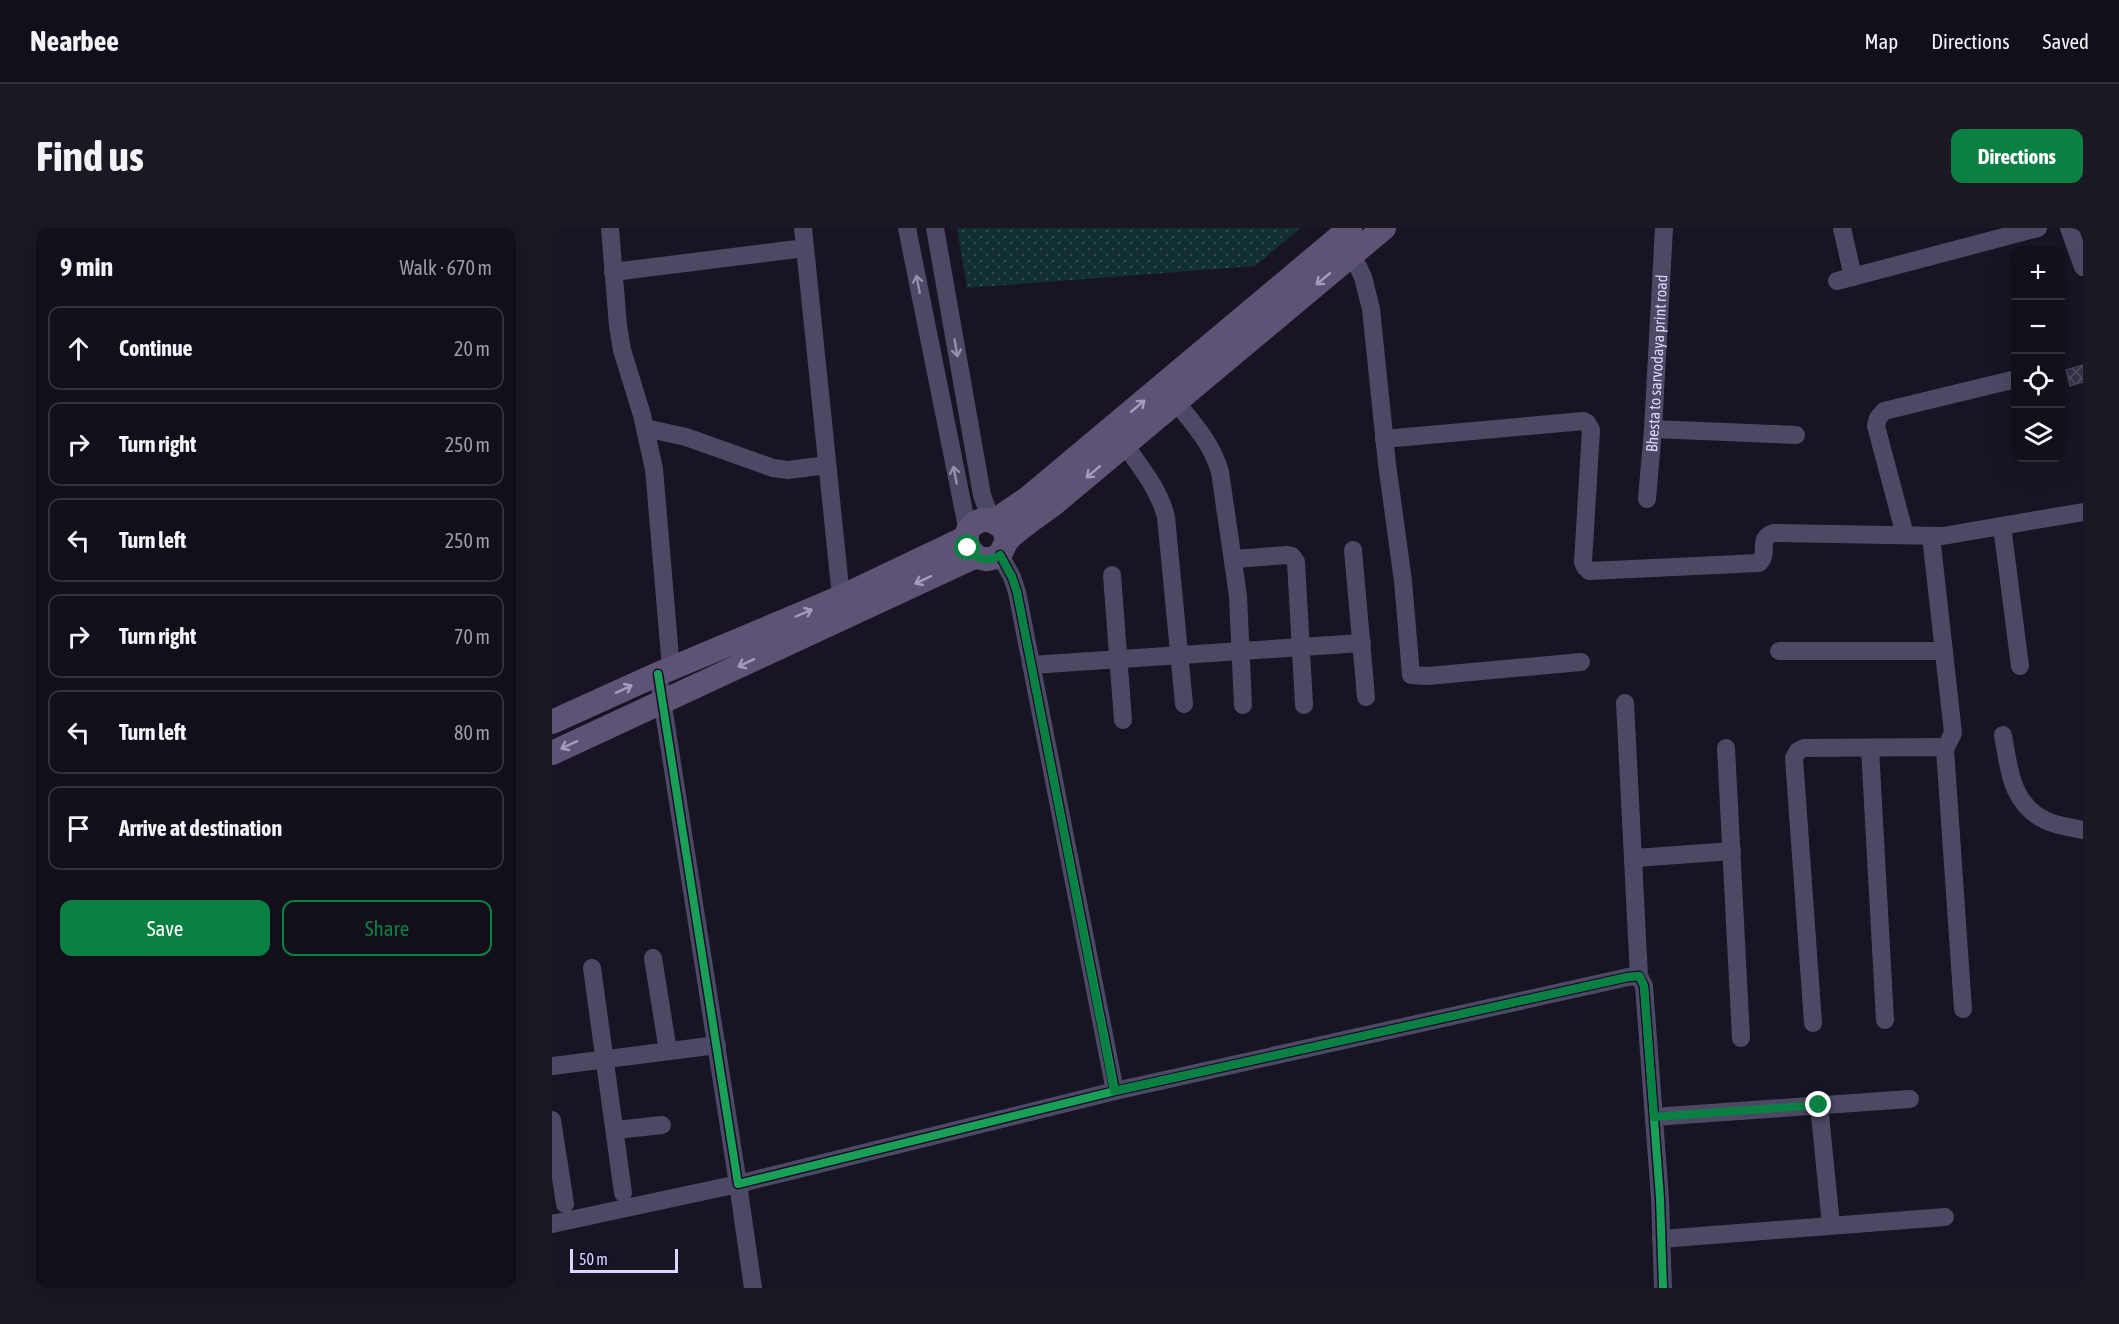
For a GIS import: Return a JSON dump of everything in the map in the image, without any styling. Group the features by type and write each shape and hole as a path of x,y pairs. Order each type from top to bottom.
{"main road":[{"path":"998,534 981,520 973,524 970,542 984,560 991,559 998,534 1028,498 1350,228"},
{"path":"998,534 1125,445 1384,228"},
{"path":"552,722 664,671 970,542"},
{"path":"552,753 663,701 970,542"}],"street":[{"path":"610,228 622,350 645,428 654,469 664,671 663,701 753,1288"},
{"path":"803,228 841,597"},
{"path":"907,228 970,542"},
{"path":"935,228 982,495 998,534 1017,592 1114,1091"},
{"name":"Bhesta to sarvodaya print road","path":"1647,499 1664,228"},
{"path":"1842,228 1845,279 2038,228"},
{"path":"2069,228 2083,267"},
{"path":"613,272 805,248"},
{"path":"1352,255 1363,277 1371,309 1384,439 1403,581 1411,675 1428,676 1581,662"},
{"path":"1905,535 1876,426 1878,418 1884,411 2011,380"},
{"path":"1176,402 1206,440 1215,455 1220,472 1238,596 1242,705"},
{"path":"1384,439 1587,423 1591,430 1583,562 1589,571 1759,563 1763,559 1765,538 1774,532 1943,536 2083,512"},
{"path":"645,428 686,436 773,468 788,470 827,465"},
{"path":"1653,429 1796,435"},
{"path":"1125,445 1156,490 1166,517 1184,704"},
{"path":"2002,526 2020,666"},
{"path":"1931,536 1953,733 1946,749 1962,1009"},
{"path":"1353,550 1366,697"},
{"path":"1234,559 1287,555 1296,562 1304,705"},
{"path":"1112,575 1123,720"},
{"path":"1031,665 1362,643"},
{"path":"1779,651 1944,651"},
{"path":"1625,703 1640,976 1644,986 1660,1198 1663,1288"},
{"path":"2003,735 2010,774 2019,798 2030,811 2048,822 2083,830"},
{"path":"1813,1023 1794,758 1798,751 1804,748 1939,747 1946,749"},
{"path":"1726,748 1742,1038"},
{"path":"1870,748 1885,1020"},
{"path":"1635,858 1732,851"},
{"path":"653,958 668,1051"},
{"path":"592,968 623,1193"},
{"path":"552,1224 738,1184 1114,1091 1640,976"},
{"path":"552,1066 717,1045"},
{"path":"1654,1117 1910,1098"},
{"path":"1819,1105 1831,1225"},
{"path":"552,1120 565,1204"},
{"path":"616,1130 662,1125"},
{"path":"1661,1239 1945,1216"}],"green space":[{"path":"957,228 1301,228 1255,266 967,288"}],"building":[{"path":"2083,365 2083,382 2070,386 2066,370"}],"cycle path":[{"path":"1000,555 1017,592 1115,1091 1639,976 1644,986 1660,1198 1663,1288"},
{"path":"658,674 738,1184 1115,1091"}],"route":[{"path":"968,548 972,554 984,560 1000,555 1017,592 1114,1091 1640,976 1644,986 1654,1117 1819,1105"}]}
